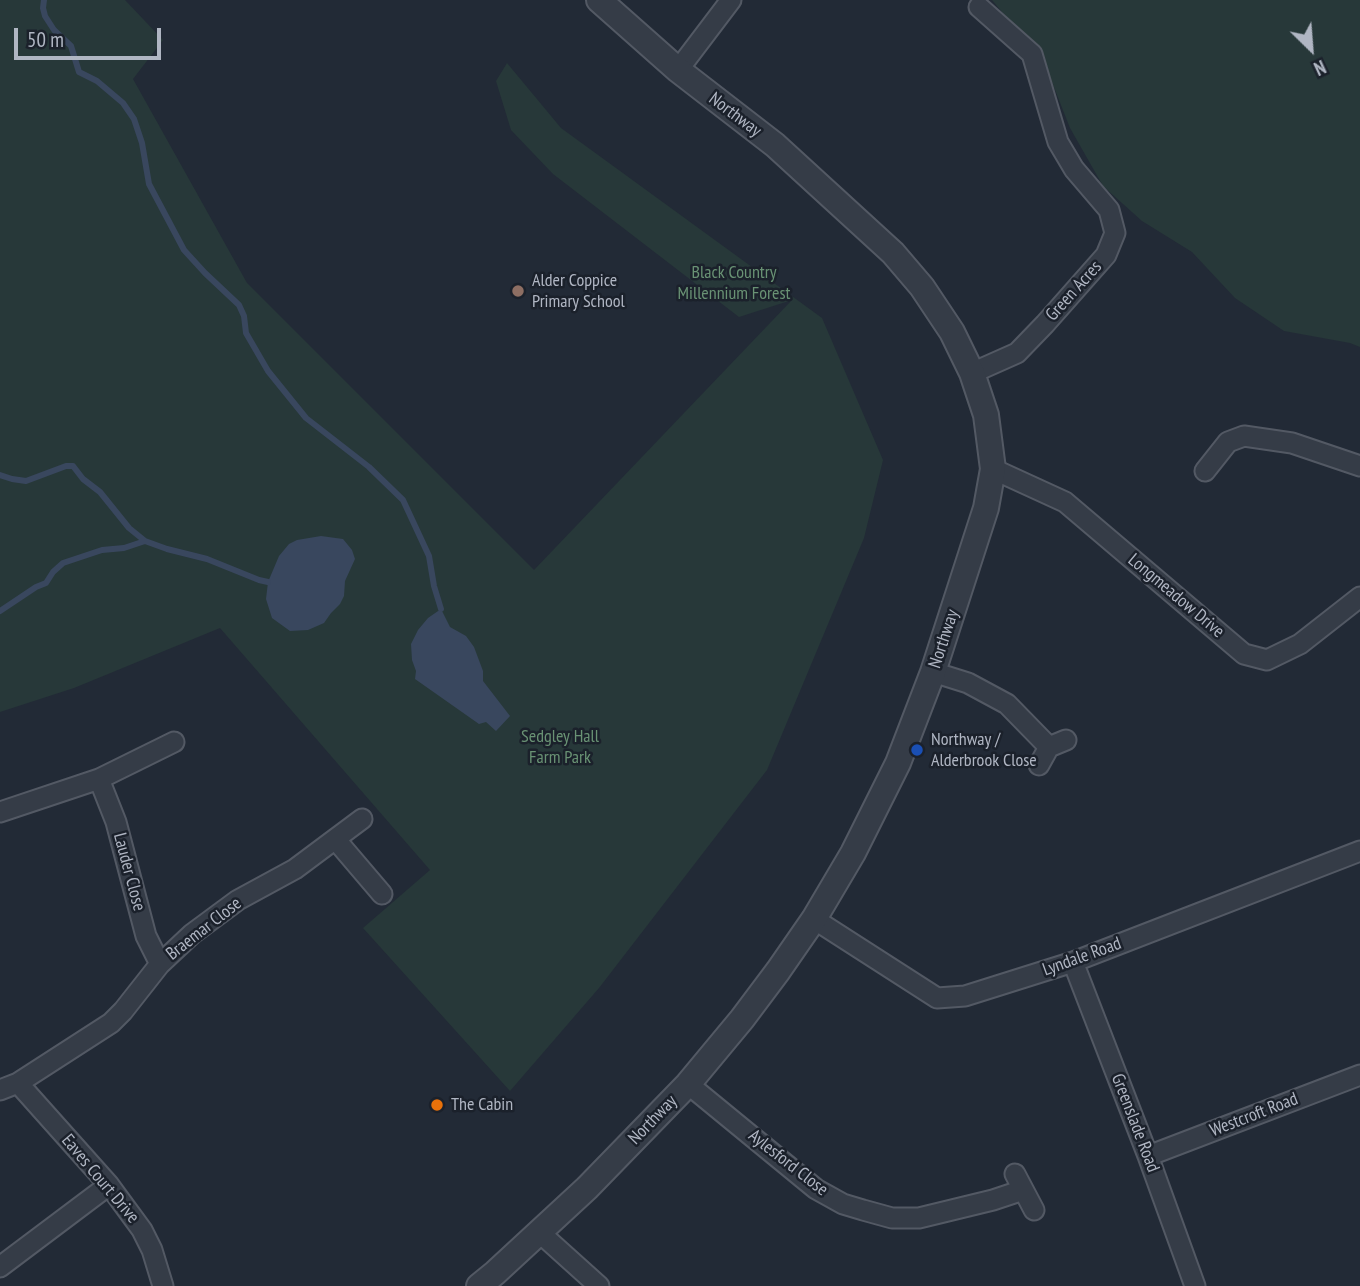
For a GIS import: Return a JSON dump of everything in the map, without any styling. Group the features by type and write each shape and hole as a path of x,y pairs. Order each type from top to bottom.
{"street":[{"name":"Northway","path":"479,1286 587,1188 688,1084 742,1019 814,919 853,853 898,763 933,672 986,508 993,469 986,415 972,373 952,332 922,287 893,253 775,145 678,70 599,0"},
{"path":"678,70 731,0"},
{"name":"Green Acres","path":"972,373 1017,353 1106,255 1115,233 1109,210 1074,169 1058,142 1032,54 979,7"},
{"path":"1206,471 1228,442 1244,436 1292,443 1360,466"},
{"name":"Longmeadow Drive","path":"993,469 1065,502 1244,654 1267,660 1300,644 1360,597"},
{"path":"933,672 968,683 1007,704 1051,751"},
{"path":"0,812 99,779 174,742"},
{"name":"Lauder Close","path":"99,779 116,822 146,936 160,964"},
{"name":"Braemar Close","path":"9,1087 111,1023 160,964 192,934 237,900 295,869 362,819"},
{"path":"336,840 382,894"},
{"name":"Lyndale Road","path":"814,919 937,998 965,996 1073,962 1360,851"},
{"name":"Greenslade Road","path":"1073,962 1195,1286"},
{"name":"Westcroft Road","path":"1148,1156 1360,1074"},
{"name":"Aylesford Close","path":"688,1084 816,1189 843,1203 892,1218 919,1218 993,1200 1019,1182 1034,1210"},
{"name":"Eaves Court Drive","path":"9,1087 109,1185 142,1230 152,1250 163,1286"},
{"path":"0,1267 109,1185"},
{"path":"538,1232 599,1286"}],"green space":[{"name":"Sedgley Hall Farm Park","path":"0,0 125,0 163,40 133,79 247,283 534,570 792,300 739,317 553,174 511,130 496,81 507,63 561,128 822,318 883,460 864,538 767,770 599,988 510,1091 363,928 430,870 220,628 74,688 0,712"},
{"path":"992,0 1360,0 1360,347 1284,331 1235,298 1192,252 1142,221 1103,186 1070,128 1047,66"}],"water":[{"path":"321,536 343,539 352,550 355,559 345,581 344,596 324,623 308,630 290,631 272,618 266,599 268,582 279,556 289,544"},
{"path":"441,609 450,627 466,636 474,647 483,671 483,681 510,716 496,731 486,722 479,724 415,679 411,644 428,618"}],"waterway":[{"path":"44,0 45,16 54,30 71,46 79,72 97,81 123,103 134,119 142,143 149,184 184,250 239,305 244,316 246,333 268,371 306,418 369,467 403,500 429,556 441,609"},
{"path":"0,475 26,481 66,466 73,466 83,479 100,492 129,528 145,541 207,559 268,582"},
{"path":"0,611 46,583 63,563 102,550 124,548 145,541"}],"place":[{"name":"Alder Coppice Primary School","path":"518,291"},
{"name":"Northway / Alderbrook Close","path":"917,750"},
{"name":"The Cabin","path":"437,1105"}],"park label":[{"name":"Black Country Millennium Forest","path":"734,283"}]}
